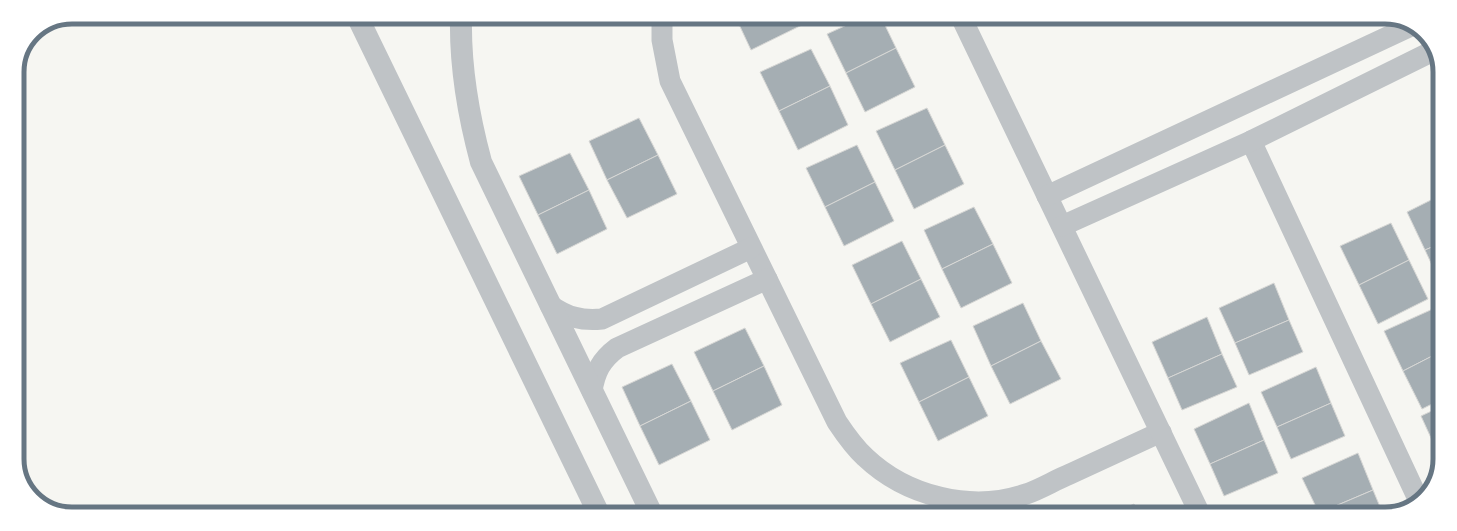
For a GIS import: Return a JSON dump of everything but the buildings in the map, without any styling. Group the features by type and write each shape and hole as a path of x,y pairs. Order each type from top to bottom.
{"street":[{"path":"361,24 596,507"},
{"path":"461,24 460,44 464,84 471,123 481,162 649,507"},
{"path":"662,24 662,40 670,81 837,422 849,440 865,457 882,471 901,483 921,492 942,498 970,501 1005,499 1025,494 1161,432"},
{"path":"964,24 1197,507"},
{"path":"1048,196 1405,29"},
{"path":"1062,226 1251,141 1429,53"},
{"path":"1251,141 1416,495"},
{"path":"550,305 573,318 587,321 602,319 752,248"},
{"path":"592,391 599,366 606,356 617,348 767,278"}]}
